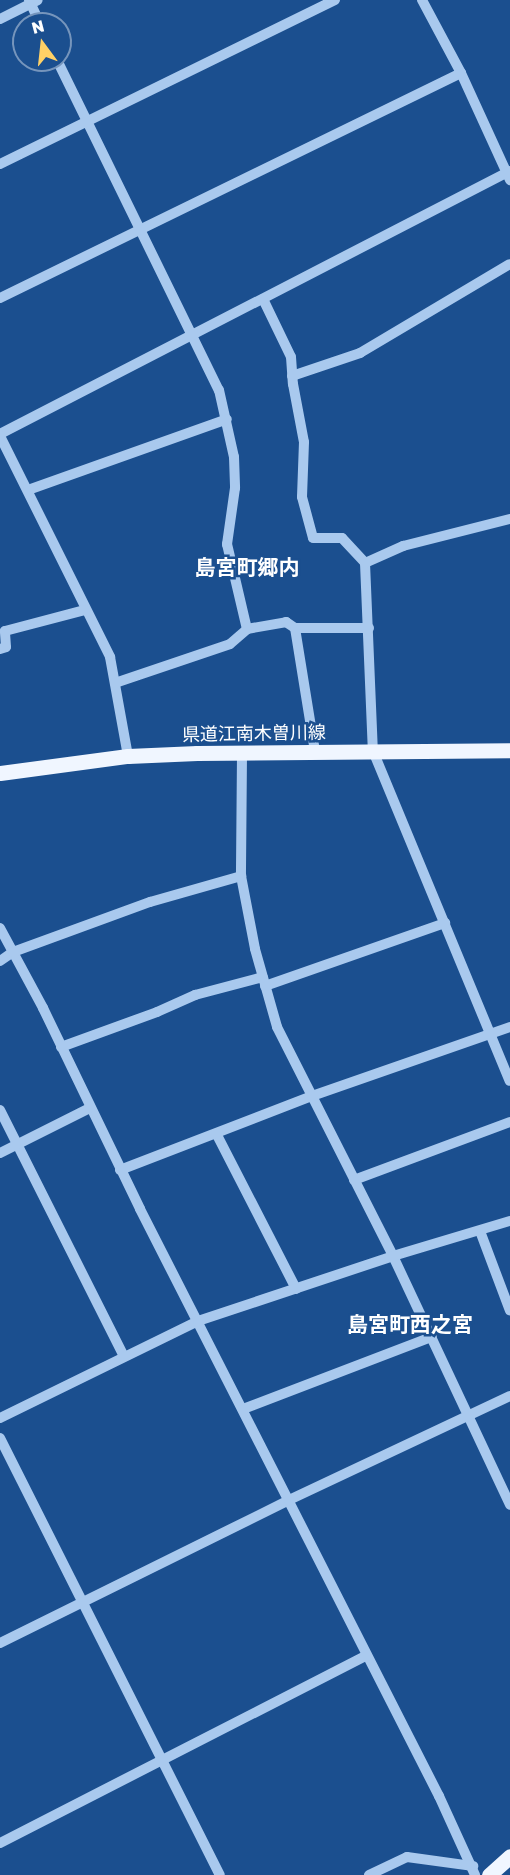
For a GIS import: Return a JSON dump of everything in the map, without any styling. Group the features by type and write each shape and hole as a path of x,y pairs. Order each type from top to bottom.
{"main road":[{"name":"県道江南木曽川線","path":"0,773 128,756 510,750"},
{"path":"489,1875 510,1856"}],"street":[{"path":"0,164 335,0"},
{"path":"128,756 110,657 0,435 509,174 461,73 422,0"},
{"path":"0,19 33,1"},
{"path":"63,72 219,390 234,457 235,488 227,544 247,629"},
{"path":"0,298 461,73"},
{"path":"292,376 360,353 510,264"},
{"path":"263,299 291,357 292,376 304,442 302,497 313,538 342,538 365,563 373,751 510,1081"},
{"path":"28,490 226,419"},
{"path":"365,563 403,546 510,519"},
{"path":"0,649 6,647 6,631 85,610"},
{"path":"115,683 230,644 247,629 286,622 295,628 369,628"},
{"path":"295,628 315,752"},
{"path":"242,754 241,876 264,982 277,1027 393,1256 510,1505"},
{"path":"0,961 13,952 150,902 241,876"},
{"path":"61,1047 157,1012 195,995 264,982 445,923"},
{"path":"0,928 474,1870"},
{"path":"120,1170 217,1135 312,1096 510,1027"},
{"path":"0,1153 90,1108"},
{"path":"0,1110 124,1357"},
{"path":"354,1180 510,1122"},
{"path":"217,1135 296,1289"},
{"path":"0,1418 198,1321 393,1256 510,1221"},
{"path":"480,1231 510,1311"},
{"path":"243,1409 432,1337"},
{"path":"0,1643 289,1500 469,1418 510,1396"},
{"path":"0,1438 220,1875"},
{"path":"0,1843 366,1656"},
{"path":"369,1875 407,1857 474,1870"}],"district":[{"name":"島宮町郷内","path":"247,567"},
{"name":"島宮町西之宮","path":"410,1324"}]}
